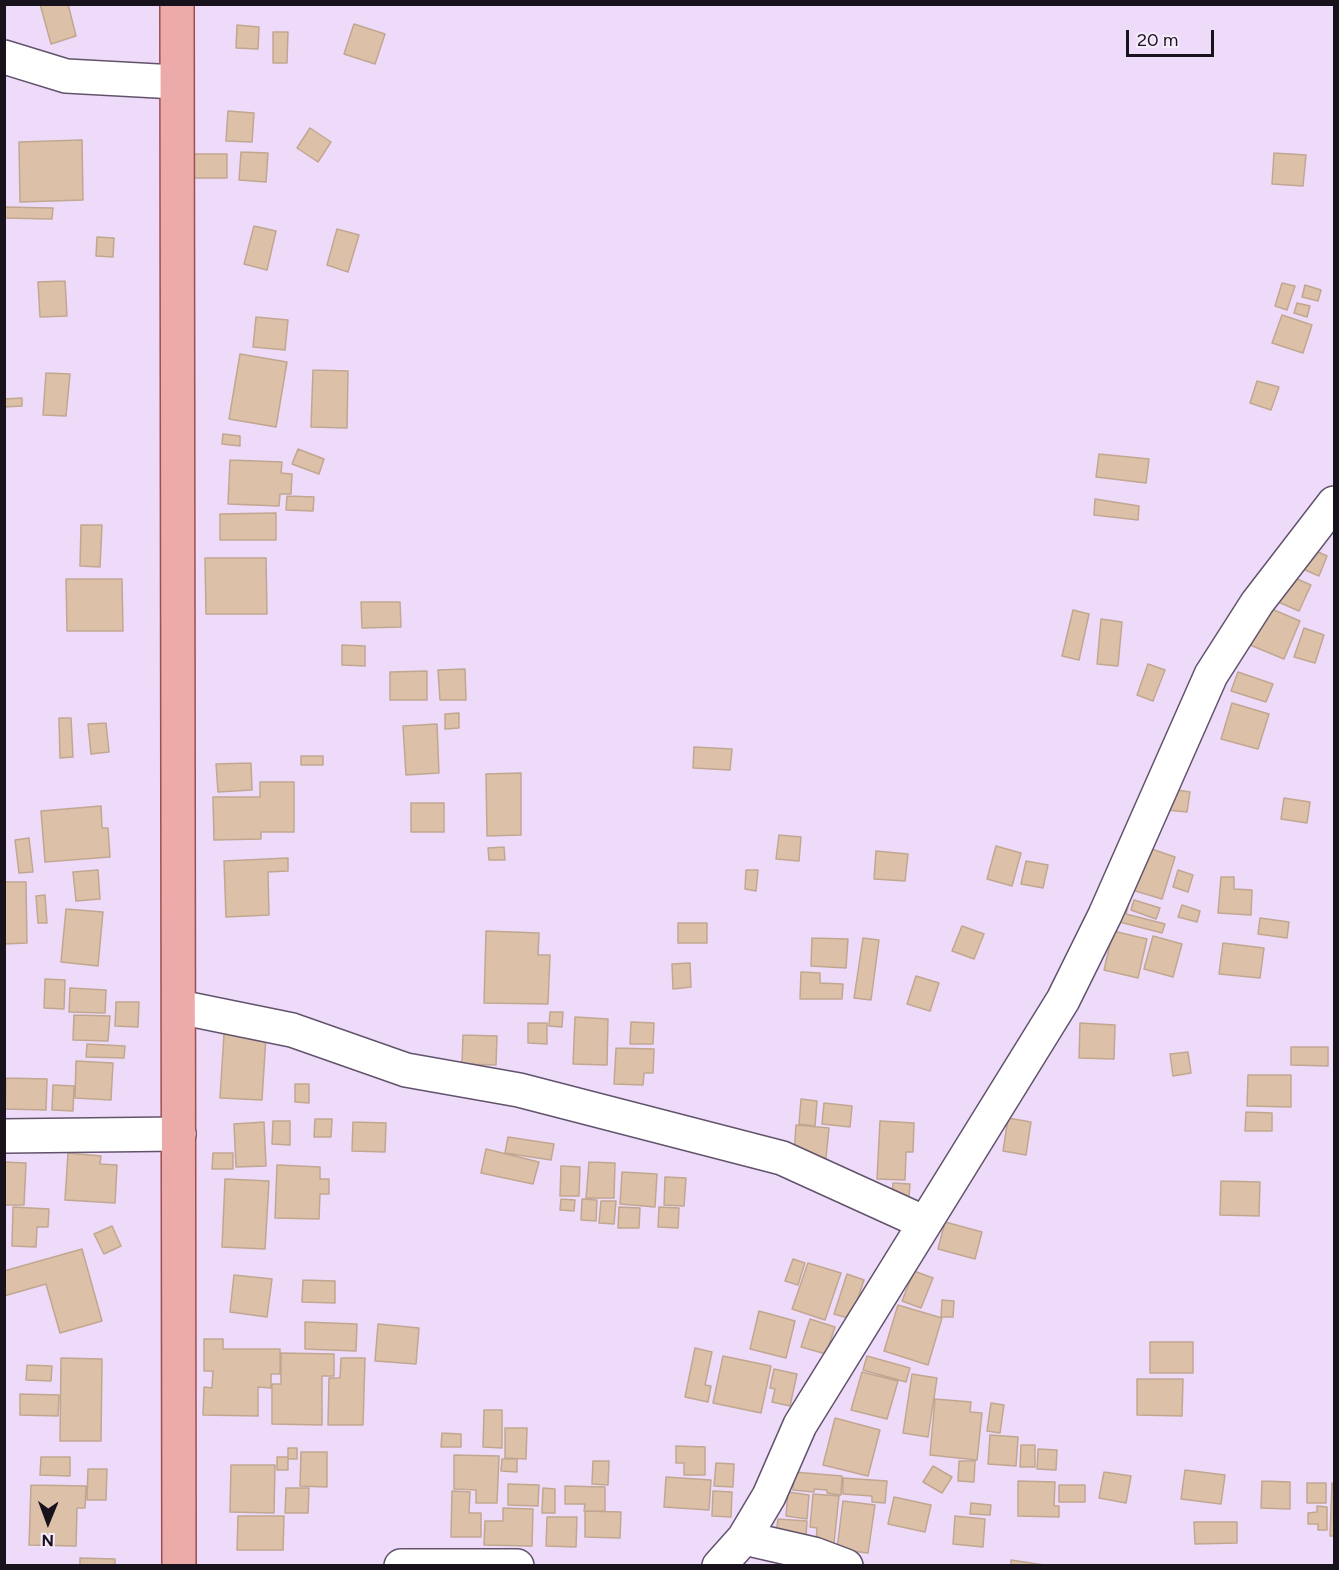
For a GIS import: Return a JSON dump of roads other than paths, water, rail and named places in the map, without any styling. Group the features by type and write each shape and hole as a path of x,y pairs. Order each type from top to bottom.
{"main road":[{"path":"177,4 179,1566"}],"street":[{"path":"4,57 66,76 176,82"},
{"path":"719,1566 744,1538 769,1496 800,1425 1063,1000 1106,915 1211,675 1257,603 1335,503"},
{"path":"179,1007 292,1030 406,1070 519,1090 783,1158 925,1223"},
{"path":"4,1136 179,1134"},
{"path":"744,1538 814,1554 846,1566"},
{"path":"401,1566 517,1566"}]}
